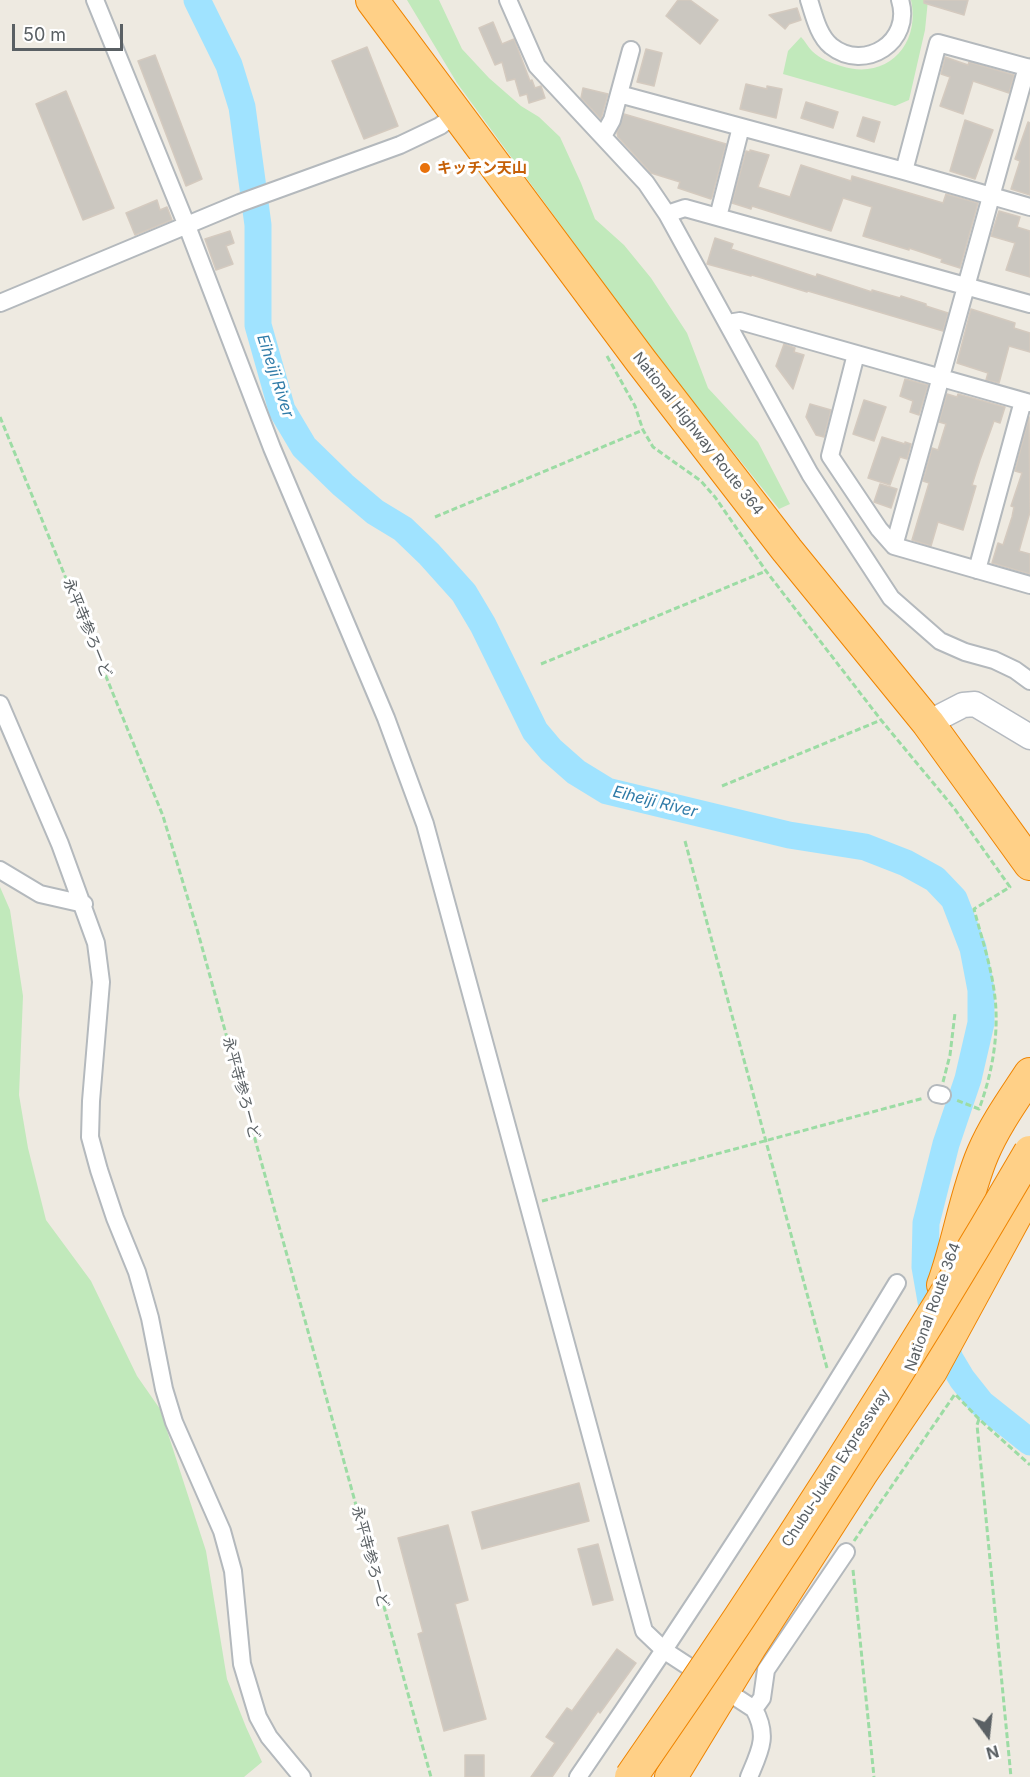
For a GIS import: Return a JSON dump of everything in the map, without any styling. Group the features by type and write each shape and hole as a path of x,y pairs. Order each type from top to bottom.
{"highway":[{"name":"National Highway Route 364","path":"372,0 640,361 787,550 928,723 1030,864"},
{"name":"National Route 364","path":"925,1360 982,1155 995,1126 1030,1074"},
{"name":"Chubu-Jukan Expressway","path":"631,1777 713,1657 897,1374 957,1278 1030,1152"},
{"name":"National Route 364","path":"671,1777 724,1689 861,1474 925,1360 965,1311 1030,1190"}],"main road":[{"path":"928,723 963,705 975,704 1030,737"}],"street":[{"path":"95,0 187,226 272,448 386,718 419,805 440,870 644,1631 665,1651 754,1709 760,1720 763,1737 759,1756 749,1777"},
{"path":"508,0 537,66 646,183 667,214 810,474 891,598 940,641 965,652 994,660 1015,670 1030,681"},
{"path":"809,0 818,28 831,45 848,55 867,57 883,49 898,35 904,18 900,0"},
{"path":"894,546 965,285 1029,68 938,43 904,171"},
{"path":"603,136 612,120 631,50"},
{"path":"619,94 1030,207"},
{"path":"0,303 240,203 400,145 440,126 456,114"},
{"path":"718,217 741,127"},
{"path":"667,214 685,208 1030,304"},
{"path":"728,323 740,321 1027,402 977,570"},
{"path":"856,354 830,456 879,529 894,546 1030,585"},
{"path":"0,704 84,904 96,943 101,982 90,1137 115,1218 137,1272 150,1318 164,1389 174,1422 222,1531 233,1571 243,1664 258,1717 269,1737 302,1777"},
{"path":"0,870 40,894 84,904"},
{"path":"578,1777 665,1651 835,1386 897,1283"},
{"path":"754,1709 762,1698 765,1670 846,1552"}],"path":[{"path":"603,350 635,406 643,430 653,447 701,481 715,497 766,571 881,720 954,808 1010,888 974,909 989,962 994,992 995,1028 988,1085 979,1109 973,1106"},
{"name":"永平寺参ろーど","path":"0,417 163,816 197,929 431,1777"},
{"path":"435,517 643,430"},
{"path":"541,664 766,571"},
{"path":"722,786 881,720"},
{"path":"685,842 830,1376 835,1386"},
{"path":"529,1205 940,1094 950,1055 955,1012"},
{"path":"874,1777 852,1561 846,1552 955,1394 1030,1465"},
{"path":"979,1419 977,1425 1011,1777"}],"green space":[{"path":"407,0 439,0 462,49 489,78 521,106 539,117 560,137 595,219 624,245 651,278 687,333 708,388 758,442 790,504 779,509 682,388 457,83"},
{"path":"911,0 928,0 925,30 909,100 895,106 783,74 788,51 801,37 815,54 837,65 857,69 886,64 897,56 911,31 913,16"},
{"path":"0,887 10,910 23,996 19,1095 28,1148 46,1220 91,1281 137,1376 160,1409 206,1551 227,1679 262,1762 244,1777 0,1777"}],"building":[{"path":"678,0 690,0 718,20 700,44 666,16"},
{"path":"924,0 968,0 964,15 924,3"},
{"path":"797,8 801,20 789,24 785,29 769,15"},
{"path":"493,22 502,44 514,39 530,81 532,80 535,88 541,86 545,98 529,103 527,94 520,96 515,79 507,81 502,62 495,65 479,28"},
{"path":"367,47 398,126 364,139 332,61"},
{"path":"646,49 662,53 654,86 637,82"},
{"path":"155,55 202,179 186,186 138,61"},
{"path":"945,57 968,65 969,62 1014,75 1009,93 973,81 963,114 940,106 950,77 941,74"},
{"path":"746,84 767,89 767,86 782,89 776,118 740,109"},
{"path":"583,88 608,94 601,119 581,98"},
{"path":"66,91 114,208 83,220 36,104"},
{"path":"806,102 838,112 833,128 801,118"},
{"path":"624,114 726,144 711,199 678,188 680,182 651,173 618,137 617,133"},
{"path":"863,117 880,122 874,142 857,136"},
{"path":"965,120 993,130 975,179 950,171"},
{"path":"1028,122 1030,123 1030,195 1011,189 1020,161 1015,159"},
{"path":"750,150 769,155 758,187 790,197 801,165 851,181 852,176 943,203 946,194 978,203 960,268 941,262 942,259 909,248 909,250 863,236 872,207 843,198 831,231 752,206 751,209 732,203 746,151 750,152"},
{"path":"157,200 160,210 167,207 172,220 135,235 126,213"},
{"path":"999,211 1020,217 1017,227 1030,231 1030,277 1006,270 1015,243 991,236"},
{"path":"230,231 234,243 226,246 233,264 216,270 205,239"},
{"path":"715,238 733,244 731,249 816,277 817,274 872,292 872,290 900,298 901,296 926,304 926,306 948,313 943,331 707,264"},
{"path":"971,309 1015,323 1014,328 1030,333 1030,352 1009,346 999,383 986,380 988,373 957,363"},
{"path":"784,344 795,348 794,352 804,355 793,389 776,366"},
{"path":"905,379 928,385 919,415 910,412 913,401 900,396"},
{"path":"947,394 957,397 958,394 1005,407 1000,423 994,421 980,460 972,485 976,486 963,530 938,522 931,546 912,540 929,483 923,481 932,448 938,450 946,424 939,422"},
{"path":"864,400 886,407 874,441 853,434"},
{"path":"810,404 831,410 824,437 816,435 806,417"},
{"path":"1029,417 1030,512 1019,551 1030,554 1030,574 992,563 998,543 1003,545 1012,517 1014,507 1011,506 1022,473 1015,471"},
{"path":"882,437 911,444 907,459 900,457 890,485 868,478"},
{"path":"880,484 897,489 891,508 874,502"},
{"path":"579,1483 589,1521 482,1549 472,1512"},
{"path":"448,1525 468,1600 455,1604 486,1719 444,1731 418,1634 423,1632 398,1538"},
{"path":"598,1544 613,1600 593,1605 578,1549"},
{"path":"617,1649 636,1663 600,1713 598,1711 552,1777 531,1777 555,1743 546,1737 567,1708 572,1711"},
{"path":"465,1755 484,1755 484,1777 465,1777"}],"waterway":[{"name":"Eiheiji River","path":"197,0 229,65 242,107 258,225 258,325 282,410 304,447 375,512 403,529 464,593 483,625 535,731 551,750 576,772 607,791 789,835 865,847 906,863 935,879 954,899 973,948 981,990 981,1023 968,1079 946,1144 926,1223 925,1267 932,1307 950,1359 981,1403 1030,1442"}],"place":[{"name":"キッチン天山","path":"425,168"}]}
